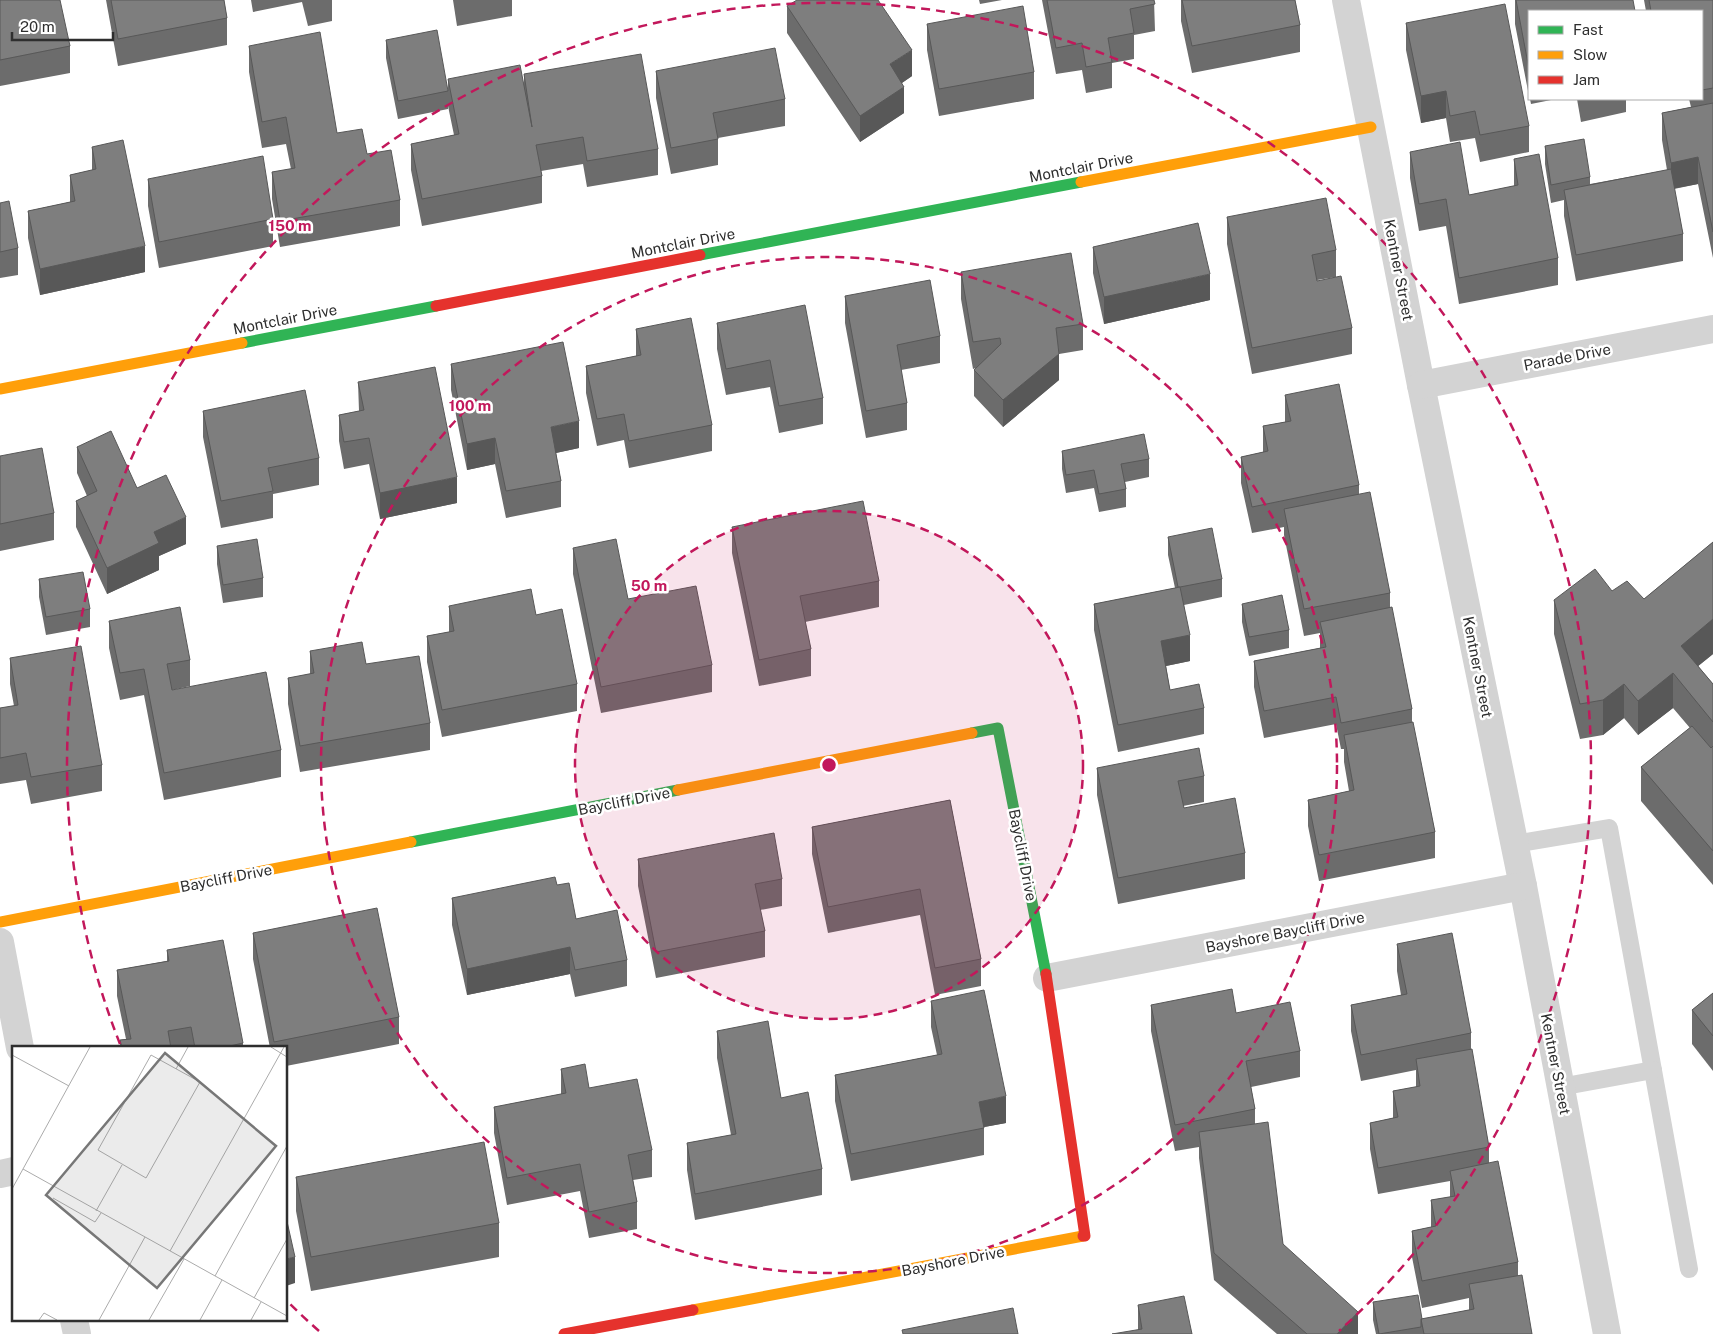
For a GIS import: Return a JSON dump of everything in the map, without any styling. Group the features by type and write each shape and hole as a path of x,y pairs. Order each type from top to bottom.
{"street":[{"name":"Kentner Street","path":"1346,0 1421,385 1523,886 1607,1334"},
{"name":"Montclair Drive","path":"0,388 1372,127"},
{"name":"Parade Drive","path":"1421,385 1713,329"},
{"name":"Baycliff Drive","path":"0,922 998,728 1048,978"},
{"name":"Bayshore Baycliff Drive","path":"1048,978 1523,886"},
{"path":"0,942 20,1046"},
{"name":"Bayshore Drive","path":"564,1334 1085,1236 1048,978"}],"lane":[{"path":"1514,844 1609,828 1690,1269"},
{"path":"1560,1087 1653,1070"}],"building":[{"path":"0,0 60,0 70,46 0,60"},
{"path":"111,0 224,0 227,18 118,39"},
{"path":"797,0 878,0 912,50 890,64 904,87 860,116 787,6"},
{"path":"1047,0 1154,0 1155,4 1130,9 1134,33 1108,38 1112,62 1086,67 1082,43 1056,48"},
{"path":"1182,0 1295,0 1300,25 1192,46"},
{"path":"1516,0 1633,0 1635,10 1528,10 1528,64"},
{"path":"1649,0 1713,0 1713,88 1703,90 1703,10 1651,10"},
{"path":"1505,4 1529,126 1480,135 1475,111 1450,116 1446,91 1421,96 1406,23"},
{"path":"1023,6 1034,72 939,89 927,24"},
{"path":"437,30 448,91 398,101 386,40"},
{"path":"320,32 337,133 362,129 367,154 391,150 400,200 280,221 272,172 295,168 286,117 262,122 249,46"},
{"path":"775,48 785,99 713,113 718,139 671,148 656,71"},
{"path":"641,54 658,149 587,161 583,137 536,145 542,176 422,199 411,144 459,134 448,79 520,65 532,127 524,74"},
{"path":"1713,103 1713,232 1698,157 1671,163 1662,113"},
{"path":"1584,139 1590,177 1551,185 1545,146"},
{"path":"123,140 145,246 40,269 28,211 75,201 70,175 96,169 92,147"},
{"path":"1460,142 1469,195 1518,185 1514,159 1539,154 1558,258 1459,278 1446,199 1419,204 1410,152"},
{"path":"263,156 273,219 159,242 148,179"},
{"path":"1671,169 1683,234 1576,255 1564,190"},
{"path":"1326,198 1336,250 1312,255 1317,281 1341,276 1352,328 1252,348 1227,217"},
{"path":"9,201 18,248 0,252 0,203"},
{"path":"1198,223 1210,274 1104,297 1093,247"},
{"path":"1071,253 1083,324 1056,328 1059,354 1003,400 974,370 1001,344 1000,338 973,342 961,272"},
{"path":"930,280 940,336 897,345 907,403 866,411 845,296"},
{"path":"805,305 823,398 779,406 770,360 726,369 717,323"},
{"path":"691,318 712,425 629,441 624,414 597,419 586,366 641,355 636,329"},
{"path":"563,342 579,421 551,427 561,481 506,491 495,438 467,444 451,364"},
{"path":"435,367 457,477 380,493 369,438 344,442 339,415 364,410 358,382"},
{"path":"1339,384 1359,485 1252,507 1241,457 1268,451 1263,426 1291,421 1285,395"},
{"path":"305,390 319,458 268,468 273,491 221,501 203,411"},
{"path":"111,431 137,488 166,475 186,517 154,532 159,543 107,568 76,501 97,491 77,447"},
{"path":"1144,434 1149,459 1121,464 1126,489 1099,494 1094,470 1066,475 1062,451"},
{"path":"42,448 54,513 0,524 0,456"},
{"path":"1370,492 1390,593 1304,609 1284,509"},
{"path":"863,501 879,581 800,596 811,649 759,660 732,527"},
{"path":"1212,528 1222,579 1178,587 1168,537"},
{"path":"257,539 263,578 223,585 217,546"},
{"path":"616,539 628,599 696,586 712,665 601,687 573,548"},
{"path":"1713,542 1713,619 1681,646 1713,684 1713,722 1673,673 1638,701 1624,684 1603,700 1580,704 1554,600 1595,569 1612,591 1627,581 1644,599"},
{"path":"83,572 90,609 46,617 39,579"},
{"path":"1180,587 1190,635 1161,641 1170,690 1199,684 1204,708 1118,725 1094,604"},
{"path":"531,589 536,615 562,609 577,684 442,710 427,636 454,631 449,606"},
{"path":"1282,595 1289,630 1249,637 1242,604"},
{"path":"180,607 190,660 167,664 172,690 266,672 281,750 164,773 144,669 120,673 109,621"},
{"path":"1392,607 1412,709 1341,723 1336,697 1264,711 1254,661 1326,647 1320,622"},
{"path":"362,642 366,664 419,656 430,723 300,746 288,678 314,673 310,651"},
{"path":"81,646 102,765 31,777 26,753 0,758 0,708 18,705 10,658"},
{"path":"1413,722 1435,832 1319,855 1308,800 1354,790 1344,735"},
{"path":"1692,726 1711,748 1713,746 1713,851 1641,767"},
{"path":"1199,748 1204,776 1178,781 1184,808 1235,798 1245,853 1118,878 1097,768"},
{"path":"950,800 981,959 935,968 920,889 828,907 812,827"},
{"path":"774,833 782,879 755,884 765,931 656,952 638,859"},
{"path":"555,877 557,885 569,883 576,919 617,910 627,960 575,970 570,947 467,969 452,898"},
{"path":"377,908 399,1017 274,1042 253,933"},
{"path":"1452,933 1471,1033 1361,1055 1351,1005 1407,994 1397,944"},
{"path":"223,940 243,1043 230,1046 195,1046 191,1027 168,1031 171,1046 122,1046 120,1040 131,1039 117,970 169,961 167,950"},
{"path":"1232,989 1236,1013 1290,1002 1300,1051 1246,1061 1255,1109 1175,1125 1151,1005"},
{"path":"984,990 1006,1096 979,1102 984,1128 851,1154 835,1075 942,1054 931,1001"},
{"path":"1713,993 1713,1036 1692,1010"},
{"path":"768,1021 781,1098 808,1092 822,1169 695,1194 687,1143 736,1134 717,1031"},
{"path":"1472,1049 1489,1147 1378,1168 1370,1123 1398,1117 1393,1091 1420,1086 1416,1059"},
{"path":"585,1064 589,1088 637,1079 652,1150 628,1155 637,1202 589,1212 580,1164 507,1178 494,1107 566,1093 561,1069"},
{"path":"1268,1122 1283,1244 1358,1312 1337,1334 1307,1334 1214,1253 1199,1132"},
{"path":"484,1142 499,1223 311,1257 296,1177"},
{"path":"1498,1161 1518,1262 1422,1281 1412,1231 1436,1226 1431,1200 1455,1196 1450,1171"},
{"path":"288,1226 295,1257 288,1259"},
{"path":"1522,1275 1532,1334 1424,1334 1421,1319 1474,1309 1469,1284"},
{"path":"1418,1295 1422,1319 1421,1327 1379,1334 1373,1302"},
{"path":"1184,1296 1192,1334 1112,1334 1142,1329 1138,1305"},
{"path":"1013,1308 1018,1334 903,1334 902,1330"}],"traffic: fast":[{"path":"700,255 1081,182"},
{"path":"242,343 436,306"},
{"path":"972,733 998,728 1046,974"},
{"path":"411,842 678,790"}],"traffic: slow":[{"path":"1081,182 1371,127"},
{"path":"0,389 242,343"},
{"path":"678,790 972,733"},
{"path":"0,922 411,842"},
{"path":"693,1310 1083,1236"}],"traffic: jam":[{"path":"436,306 700,255"},
{"path":"1046,974 1085,1236 1083,1236"},
{"path":"564,1334 693,1310"}]}
